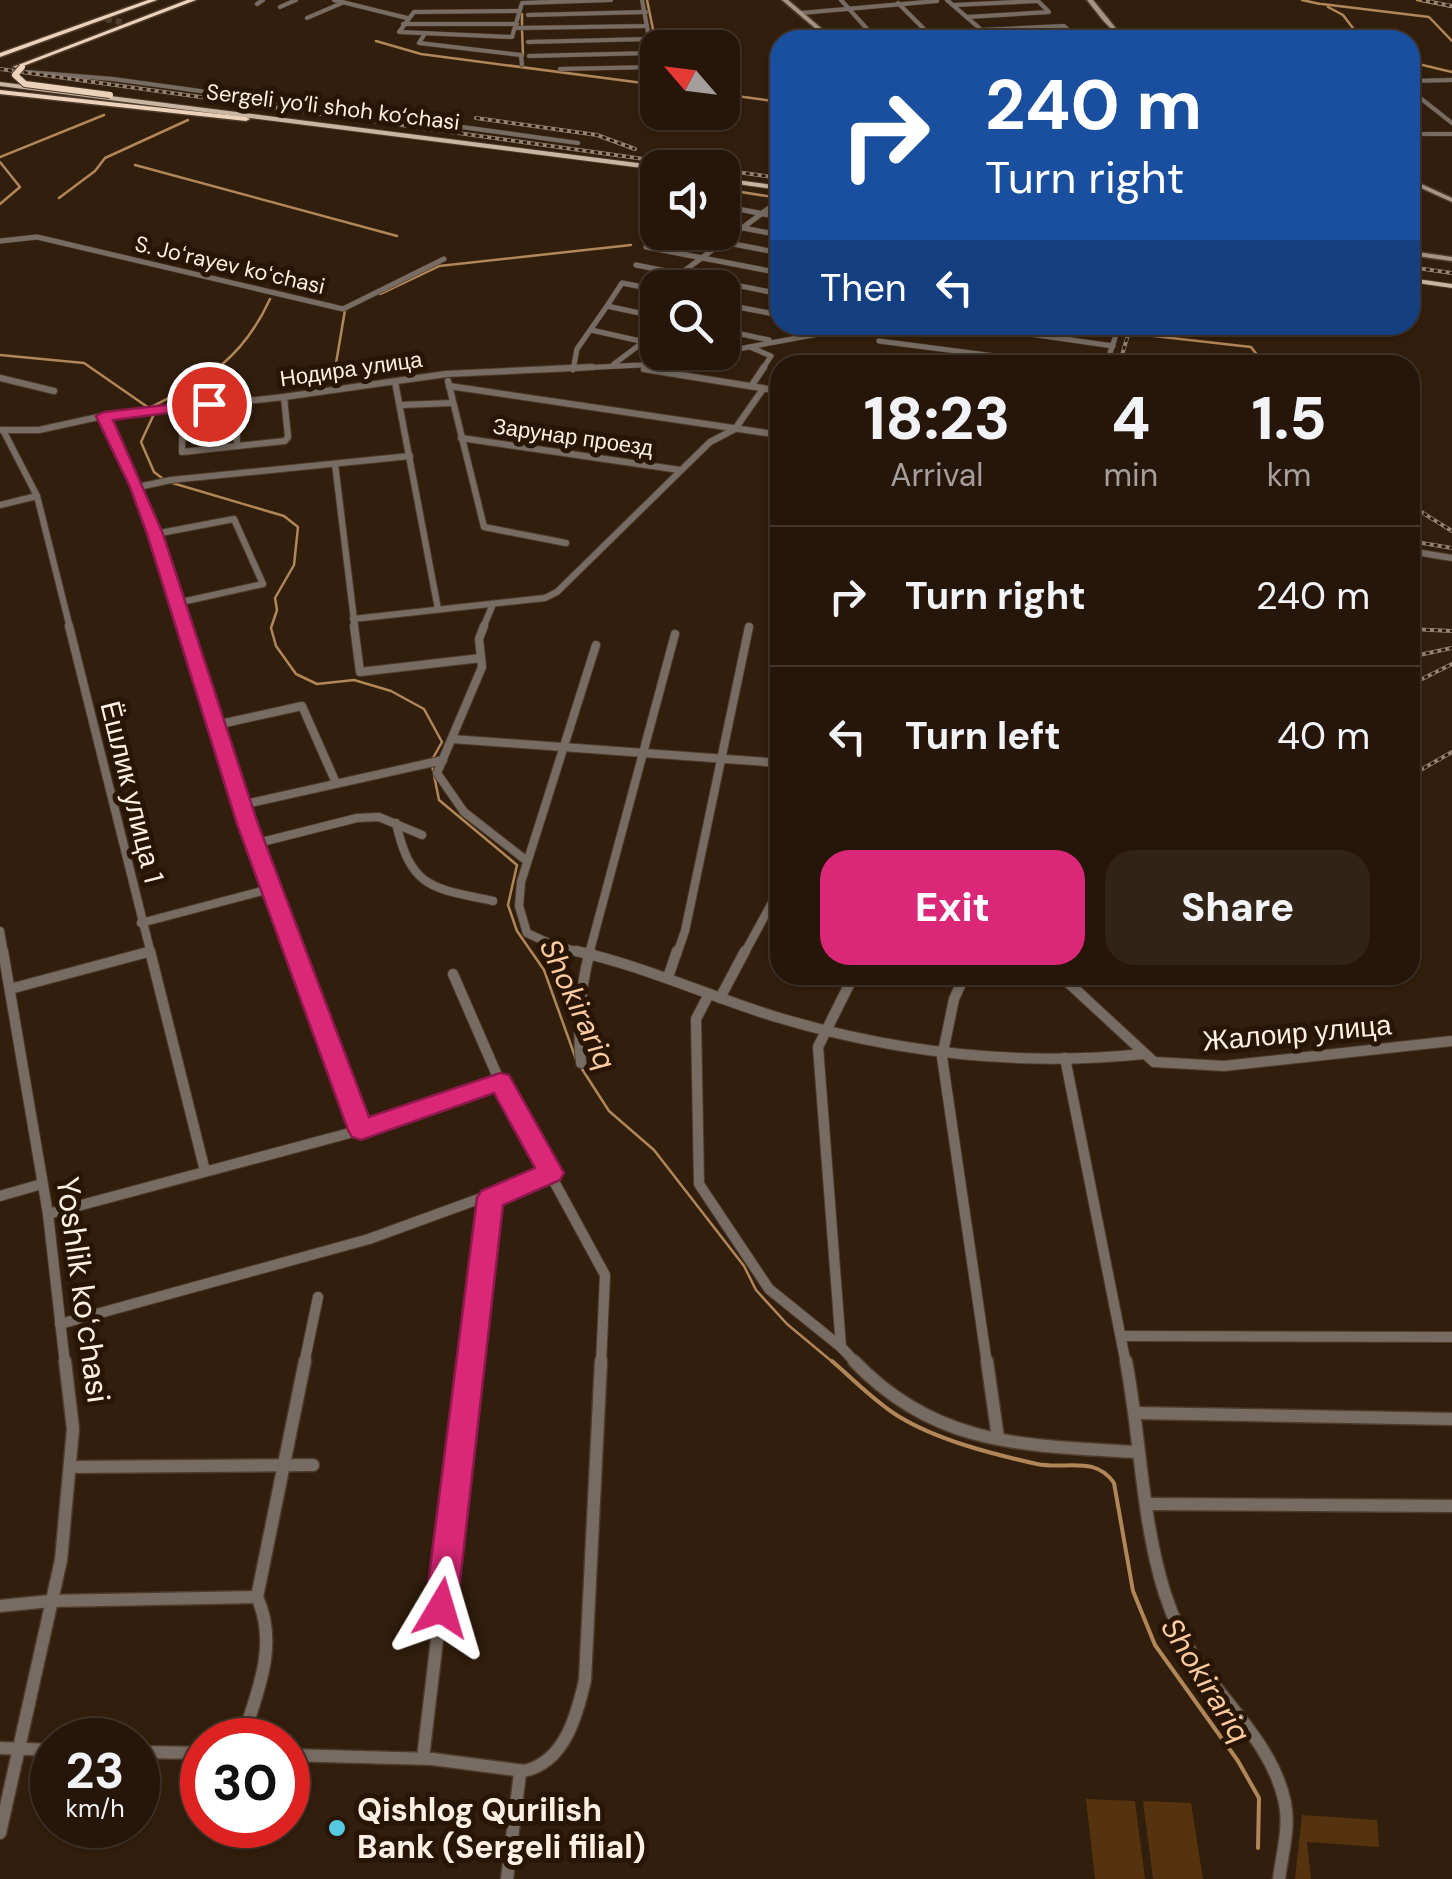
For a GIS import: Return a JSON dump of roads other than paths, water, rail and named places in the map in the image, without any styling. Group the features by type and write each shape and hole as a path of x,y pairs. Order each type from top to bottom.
{"highway":[{"path":"0,54 154,0"},
{"path":"0,73 22,69 194,0"},
{"path":"75,27 106,19"},
{"path":"114,31 126,23"},
{"path":"22,69 15,75 27,84 250,117"},
{"path":"0,88 250,117"}],"main road":[{"name":"Sergeli yo‘li shoh ko‘chasi","path":"250,117 640,167"},
{"path":"740,180 770,185"},
{"path":"1420,279 1452,284"}],"street":[{"path":"257,4 263,0"},
{"path":"280,7 296,0"},
{"path":"334,0 407,18"},
{"path":"519,12 416,12 407,18 399,33 509,38 516,36 522,2 611,0"},
{"path":"642,0 648,30"},
{"path":"785,0 821,30"},
{"path":"841,0 868,30"},
{"path":"894,0 926,30"},
{"path":"947,0 982,30 1058,26 1068,30"},
{"path":"954,5 1038,0 1049,12 968,16"},
{"path":"1090,0 1114,30"},
{"path":"801,13 937,1"},
{"path":"307,18 344,2"},
{"path":"528,15 646,12"},
{"path":"404,24 647,26"},
{"path":"424,35 419,44 521,56 522,65"},
{"path":"528,42 640,39"},
{"path":"529,56 640,53"},
{"path":"560,69 640,67"},
{"path":"22,69 578,143"},
{"path":"1420,81 1450,81"},
{"path":"1420,98 1452,123"},
{"path":"1435,109 1452,108"},
{"path":"1420,134 1450,136"},
{"path":"1420,186 1452,200"},
{"path":"741,227 770,206"},
{"path":"740,209 770,215"},
{"path":"741,227 770,232"},
{"name":"S. Joʻrayev koʻchasi","path":"0,241 38,237 343,309 444,259"},
{"path":"740,246 770,252"},
{"path":"661,250 770,271"},
{"path":"684,270 711,250"},
{"path":"1420,254 1452,259"},
{"path":"636,265 660,270"},
{"path":"573,370 577,348 622,283 640,286"},
{"path":"740,286 770,292"},
{"path":"607,306 640,313"},
{"path":"740,307 770,313"},
{"path":"591,330 640,341"},
{"path":"740,334 777,342"},
{"path":"740,349 808,335"},
{"path":"1053,335 1114,342 1109,355"},
{"path":"878,341 986,355"},
{"path":"614,364 640,344"},
{"path":"750,347 770,356"},
{"path":"752,385 770,358"},
{"path":"566,544 484,527 446,374 573,370 614,364 770,390"},
{"path":"626,366 640,364"},
{"name":"Нодира улица","path":"3,433 39,430 104,416 284,397 446,374"},
{"path":"0,378 54,391"},
{"path":"394,382 402,405 438,609"},
{"path":"449,386 770,434"},
{"path":"353,618 546,598 558,592 710,442 735,429 763,389"},
{"path":"182,406 182,456 288,438 284,397"},
{"path":"236,402 237,446"},
{"path":"402,405 452,403"},
{"path":"104,416 138,487 155,534 254,844 361,1130"},
{"name":"Ёшлик улица 1","path":"3,433 37,496 205,1170"},
{"name":"Зарунар проезд","path":"460,438 681,470"},
{"path":"138,487 171,480 410,456"},
{"path":"335,464 360,672 482,658"},
{"path":"0,505 37,496"},
{"path":"155,534 233,519 264,584 178,603"},
{"path":"1420,553 1452,558"},
{"path":"241,805 434,761 452,738 468,692 482,667 480,639 493,604"},
{"path":"668,977 685,930 749,626"},
{"path":"581,1063 581,984 675,634"},
{"path":"434,761 444,790 460,811 527,861 596,645"},
{"path":"216,726 302,706 336,783"},
{"path":"452,738 770,762"},
{"path":"254,844 357,818 379,817 422,835"},
{"path":"396,822 414,878 428,886 493,901"},
{"name":"Жалоир улица","path":"527,861 520,882 520,906 527,933 548,947 590,954 668,977 714,996 942,1056 1065,1058 1144,1054 1154,1062 1224,1066 1452,1041"},
{"path":"141,923 270,890"},
{"path":"770,904 696,1019 699,1184 769,1289 841,1346 904,1406 944,1423 998,1438 1136,1452"},
{"name":"Yoshlik koʻchasi","path":"0,931 3,970 10,990 48,1214 71,1392 72,1467 60,1560 0,1833"},
{"path":"10,990 148,952"},
{"path":"310,1755 423,1758 488,1764 520,1772 537,1767 552,1755 578,1713 584,1680 605,1275 500,1082 453,974"},
{"path":"841,1346 818,1047 849,985"},
{"path":"960,985 942,1056 998,1438"},
{"path":"1071,985 1144,1054"},
{"path":"1065,1058 1136,1413 1136,1452 1165,1586 1184,1640 1270,1763 1282,1790 1287,1819 1279,1879"},
{"path":"48,1214 205,1170 240,1166 500,1082"},
{"path":"60,1324 340,1251 550,1173"},
{"path":"0,1196 42,1184"},
{"path":"423,1758 490,1198"},
{"path":"248,1718 267,1648 265,1609 258,1597 318,1297"},
{"path":"1121,1336 1452,1337"},
{"path":"1136,1413 1452,1419"},
{"path":"72,1467 313,1465"},
{"path":"1146,1504 1452,1506"},
{"path":"0,1606 50,1601 258,1597"},
{"path":"0,1748 30,1749"},
{"path":"507,1879 520,1772"}],"waterway":[{"path":"647,0 653,30"},
{"path":"1302,0 1320,4"},
{"path":"1417,0 1452,7"},
{"path":"1322,4 1429,17 1452,41"},
{"path":"1328,7 1343,15 1354,30"},
{"path":"522,14 522,27"},
{"path":"522,29 523,56"},
{"path":"376,41 421,54 640,83"},
{"path":"1420,64 1452,72"},
{"path":"740,96 770,101"},
{"path":"0,157 104,115"},
{"path":"59,198 95,171 105,158 188,120"},
{"path":"0,162 20,187 0,204"},
{"path":"135,165 397,236"},
{"path":"740,192 770,197"},
{"path":"380,294 439,266 631,245"},
{"name":"Shokirariq","path":"0,355 84,363 149,408 221,366 247,338 270,299"},
{"path":"332,387 345,310"},
{"path":"1145,335 1251,347 1257,355"},
{"name":"Shokirariq","path":"154,414 141,442 154,472 162,478"},
{"name":"Shokirariq","path":"169,482 284,516 298,527 294,565 275,598 277,610 271,628 276,646 296,674 317,684 354,680 391,691 424,709 442,742 433,758"},
{"name":"Shokirariq","path":"432,765 439,800 517,865 508,905 517,931 544,970 577,1062"},
{"name":"Shokirariq","path":"582,1069 609,1111 654,1150 744,1266 756,1290 787,1324 835,1364"},
{"name":"Shokirariq","path":"832,1361 872,1397 913,1425 984,1451 1037,1464 1089,1466 1114,1483 1133,1591 1155,1645 1238,1761 1259,1798 1258,1848"}],"tunnel":[{"path":"106,19 125,23"}],"railway":[{"path":"1422,0 1452,6"},
{"path":"0,69 640,158"},
{"path":"476,118 597,135 635,149"},
{"path":"740,172 770,177"},
{"path":"1420,268 1452,273"},
{"path":"1122,355 1128,335"},
{"path":"1420,511 1452,531"},
{"path":"1420,543 1452,548"},
{"path":"1420,629 1452,631"},
{"path":"1420,655 1452,648"},
{"path":"1420,680 1452,664"},
{"path":"1420,770 1452,752"}],"place":[{"name":"Qishlog Qurilish Bank (Sergeli filial)","path":"337,1828"}]}
